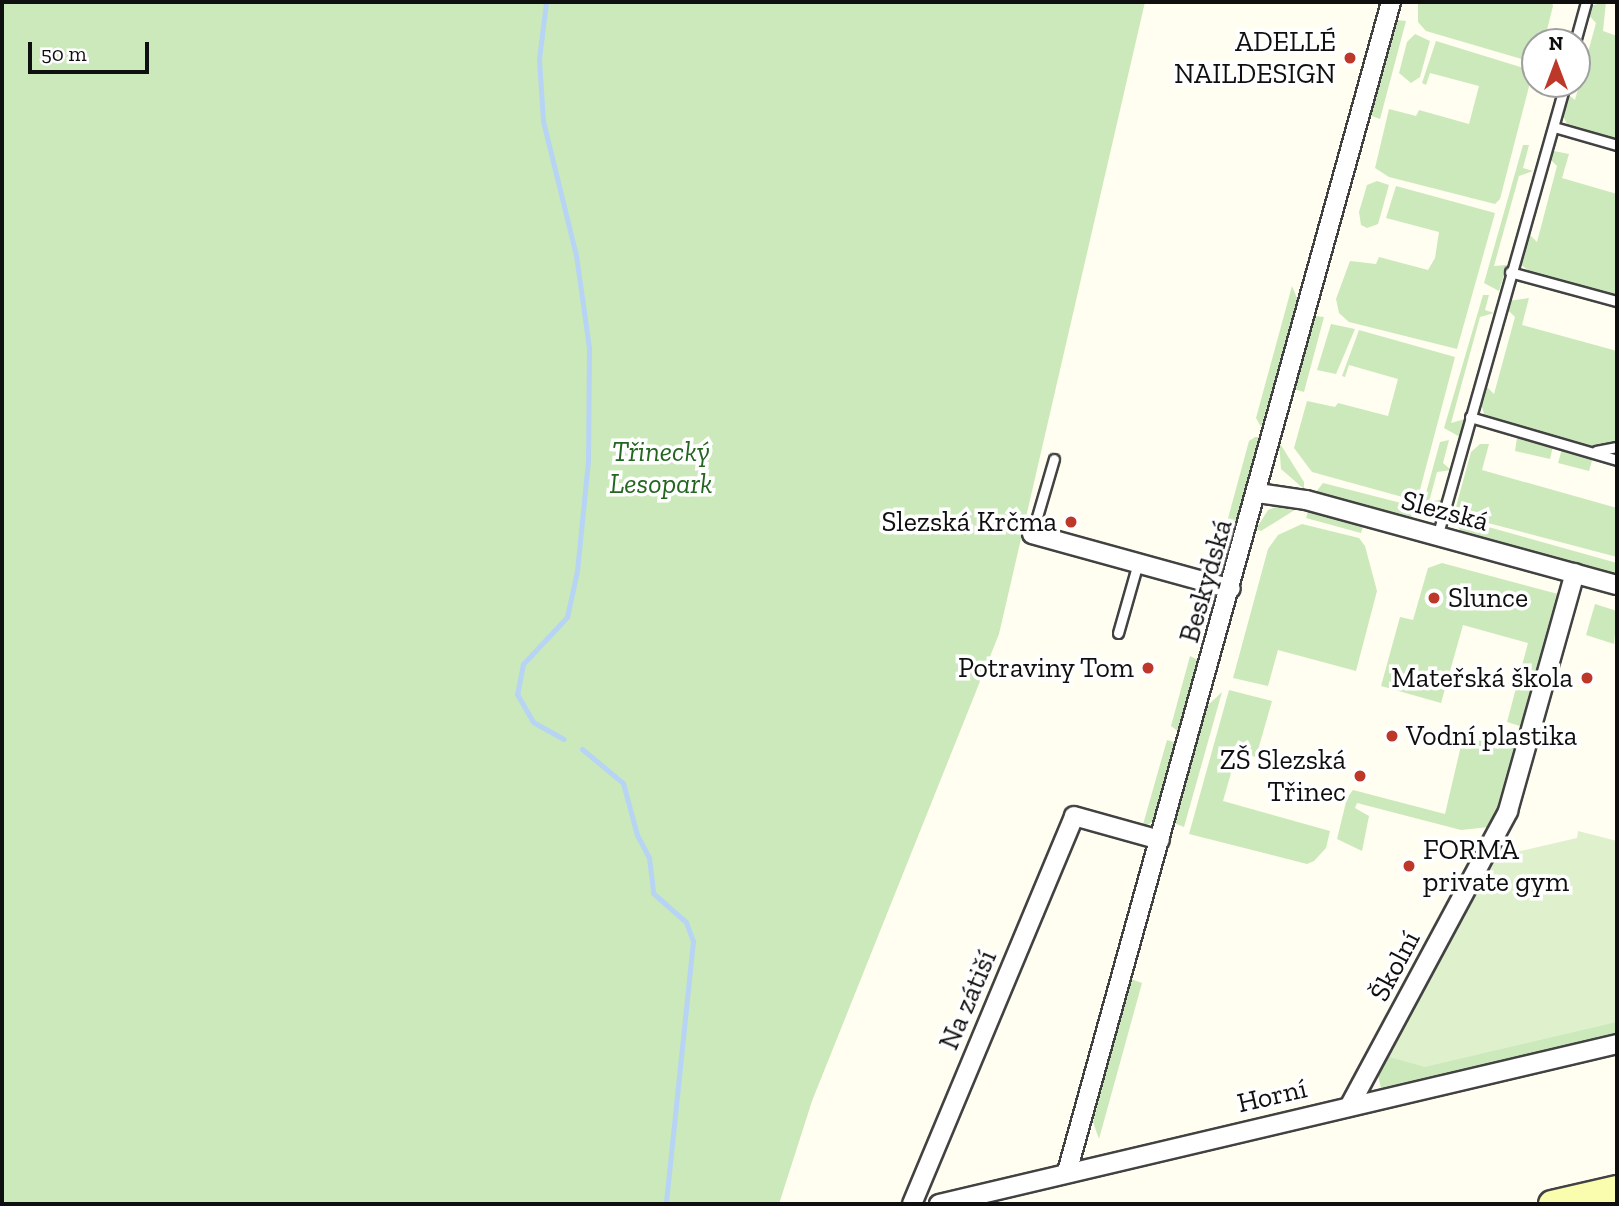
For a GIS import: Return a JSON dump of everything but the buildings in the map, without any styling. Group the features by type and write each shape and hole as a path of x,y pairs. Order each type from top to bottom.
{"main road":[{"path":"1552,1204 1617,1189"}],"street":[{"name":"Beskydská","path":"1067,1172 1258,493 1391,2"},
{"name":"Slezská","path":"1258,493 1306,500 1617,585"},
{"path":"1032,534 1231,589"},
{"name":"Školní","path":"1350,1105 1508,811 1575,573"},
{"name":"Na zátiší","path":"912,1204 1074,816 1160,840"},
{"name":"Horní","path":"939,1204 1617,1044"}],"lane":[{"path":"1580,28 1586,2"},
{"path":"1437,537 1561,98"},
{"path":"1554,127 1617,145"},
{"path":"1510,272 1617,301"},
{"path":"1470,417 1617,460"},
{"path":"1587,451 1617,447"},
{"path":"1032,534 1054,459"},
{"path":"1118,633 1138,563"}],"green space":[{"name":"Třinecký Lesopark","path":"2,2 1145,2 999,634 812,1101 779,1204 2,1204"},
{"path":"1418,2 1552,2 1553,6 1548,28 1521,28 1521,59 1426,31 1418,22"},
{"path":"1606,2 1603,31 1617,36 1617,140 1568,126 1560,110 1563,98 1591,98 1591,41 1596,23 1587,13 1589,6"},
{"path":"1397,20 1406,21 1380,119 1369,115"},
{"path":"1415,34 1430,41 1420,77 1411,83 1399,73 1407,42"},
{"path":"1436,41 1521,67 1521,98 1526,98 1500,199 1495,204 1389,177 1375,168 1389,109 1416,116 1419,110 1469,124 1479,86 1430,73 1426,85 1422,83"},
{"path":"1523,145 1529,145 1523,168 1533,171 1519,176 1494,266 1507,265 1499,291 1484,283"},
{"path":"1549,150 1569,154 1562,178 1617,194 1617,297 1533,274 1520,264 1527,232 1537,242 1557,166 1548,157"},
{"path":"1377,181 1389,185 1378,224 1367,228 1361,225 1359,212 1367,185"},
{"path":"1396,186 1495,213 1457,349 1349,322 1339,313 1336,299 1350,261 1376,264 1379,257 1428,270 1435,258 1439,232 1386,218"},
{"path":"1292,286 1299,303 1261,427 1256,418"},
{"path":"1483,295 1489,295 1485,310 1494,313 1480,317 1451,423 1465,419 1460,437 1444,428"},
{"path":"1529,298 1522,325 1617,351 1617,443 1583,447 1484,414 1480,400 1485,385 1494,394 1515,317 1506,308 1508,301"},
{"path":"1314,316 1324,317 1304,392 1290,388 1302,337 1308,338"},
{"path":"1331,324 1355,329 1336,374 1317,370"},
{"path":"1359,330 1455,357 1417,501 1312,472 1294,448 1307,401 1335,407 1338,403 1388,416 1398,379 1349,365 1345,377 1342,376"},
{"path":"1262,437 1238,525 1227,522 1249,441"},
{"path":"1517,438 1553,446 1550,459 1515,451"},
{"path":"1449,440 1443,463 1451,470 1437,472 1429,502 1443,499 1440,508 1423,504 1440,442"},
{"path":"1279,442 1304,482 1304,489 1281,469"},
{"path":"1480,444 1489,444 1482,470 1617,508 1617,557 1454,514 1471,452"},
{"path":"1562,449 1593,457 1589,471 1558,463"},
{"path":"1323,483 1409,505 1412,517 1316,492"},
{"path":"1283,504 1301,506 1261,531 1256,529 1268,510"},
{"path":"1309,508 1364,523 1361,533 1306,518"},
{"path":"1449,516 1617,563 1617,575 1461,531"},
{"path":"1302,524 1359,538 1365,546 1377,591 1356,671 1278,650 1268,686 1233,678 1268,549 1278,535"},
{"path":"1442,563 1558,594 1523,727 1507,722 1528,643 1463,625 1441,703 1381,686 1400,617 1413,620 1428,568"},
{"path":"1595,604 1617,611 1614,644 1586,635"},
{"path":"1190,656 1200,661 1179,732 1171,726"},
{"path":"1229,690 1272,701 1256,757 1237,752 1223,801 1330,831 1326,848 1314,861 1307,864 1189,834"},
{"path":"1222,692 1184,827 1174,823 1206,707"},
{"path":"1489,730 1520,738 1505,792 1489,827 1461,830 1357,803 1355,808 1369,816 1362,851 1337,839 1347,798 1353,790 1445,814 1463,737 1482,741"},
{"path":"1167,740 1177,743 1156,820 1142,828"},
{"path":"1578,831 1617,841 1617,1022 1425,1067 1389,1057 1495,857 1577,838"},
{"path":"1495,857 1617,1004 1617,1036 1381,1088 1377,1071 1484,868"},
{"path":"1131,979 1142,983 1099,1139 1093,1122"}],"waterway":[{"path":"546,2 539,59 543,121 576,255 589,348 588,461 577,571 567,617 523,664 517,694 533,722 564,739"},
{"path":"582,749 623,783 637,835 649,858 653,893 686,922 693,941 666,1204"}],"place":[{"name":"ADELLÉ NAILDESIGN","path":"1350,58"},
{"name":"Slezská Krčma","path":"1071,522"},
{"name":"Slunce","path":"1434,598"},
{"name":"Potraviny Tom","path":"1148,668"},
{"name":"Mateřská škola","path":"1587,678"},
{"name":"Vodní plastika","path":"1392,736"},
{"name":"ZŠ Slezská Třinec","path":"1360,776"},
{"name":"FORMA private gym","path":"1409,866"}]}
